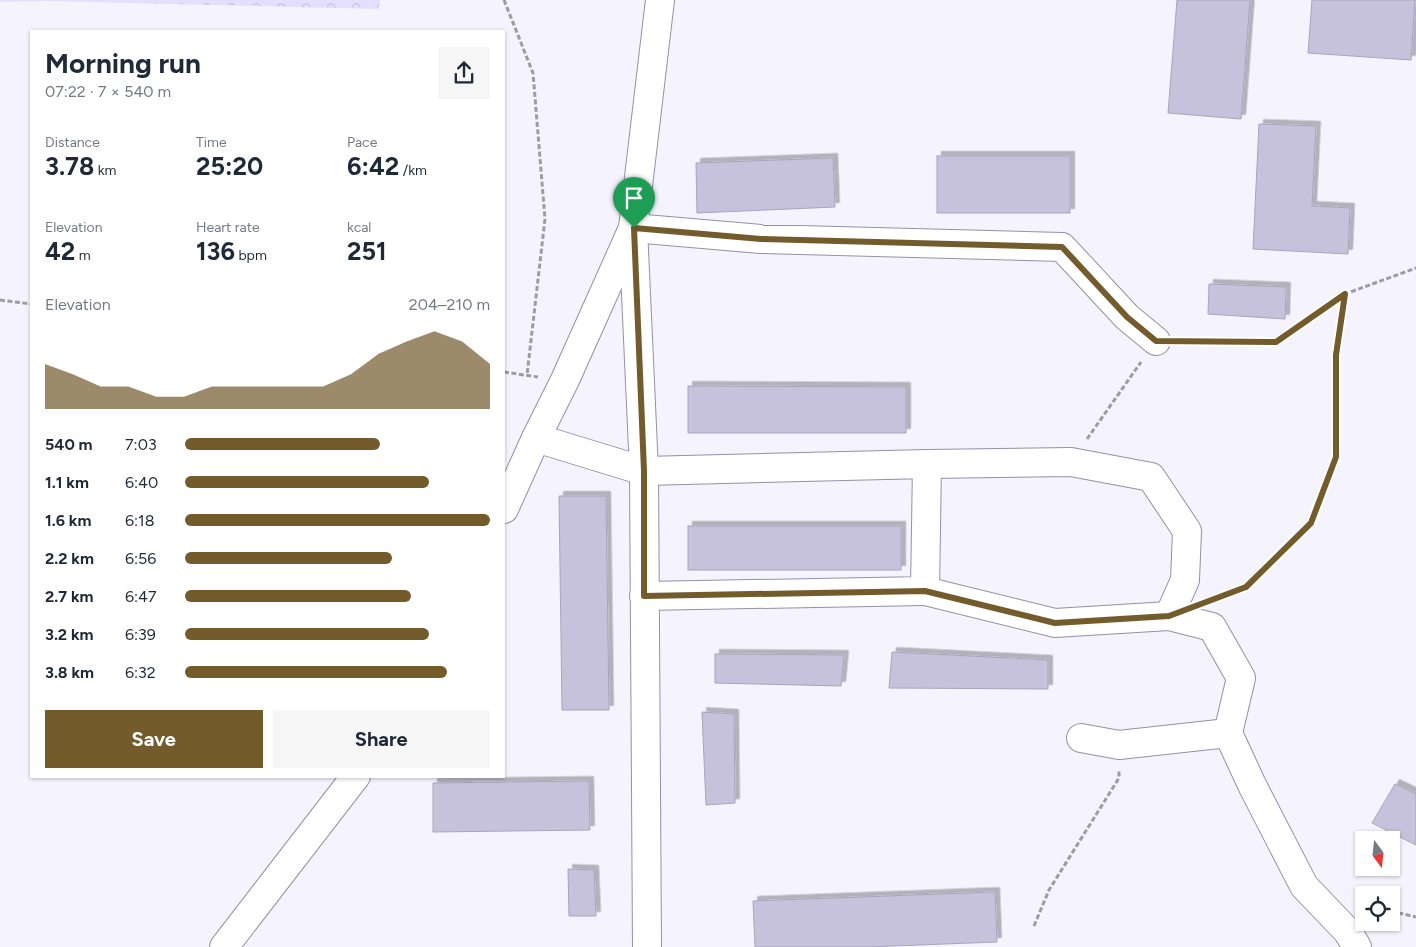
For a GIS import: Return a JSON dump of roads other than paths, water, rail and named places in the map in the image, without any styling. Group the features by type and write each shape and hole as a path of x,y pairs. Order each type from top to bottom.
{"street":[{"path":"647,947 644,471 634,228 660,0"},
{"path":"634,228 761,239 1062,247 1127,317 1156,341"},
{"path":"505,508 536,438 566,380 634,228"},
{"path":"536,438 644,471 1071,462 1150,477 1187,532 1185,580 1169,616"},
{"path":"925,591 927,464"},
{"path":"644,596 925,591 1055,623 1169,616 1212,627 1241,678 1228,733 1252,785 1304,886 1348,932 1356,947"},
{"path":"1082,738 1119,745 1228,733"},
{"path":"224,947 354,778"}]}
